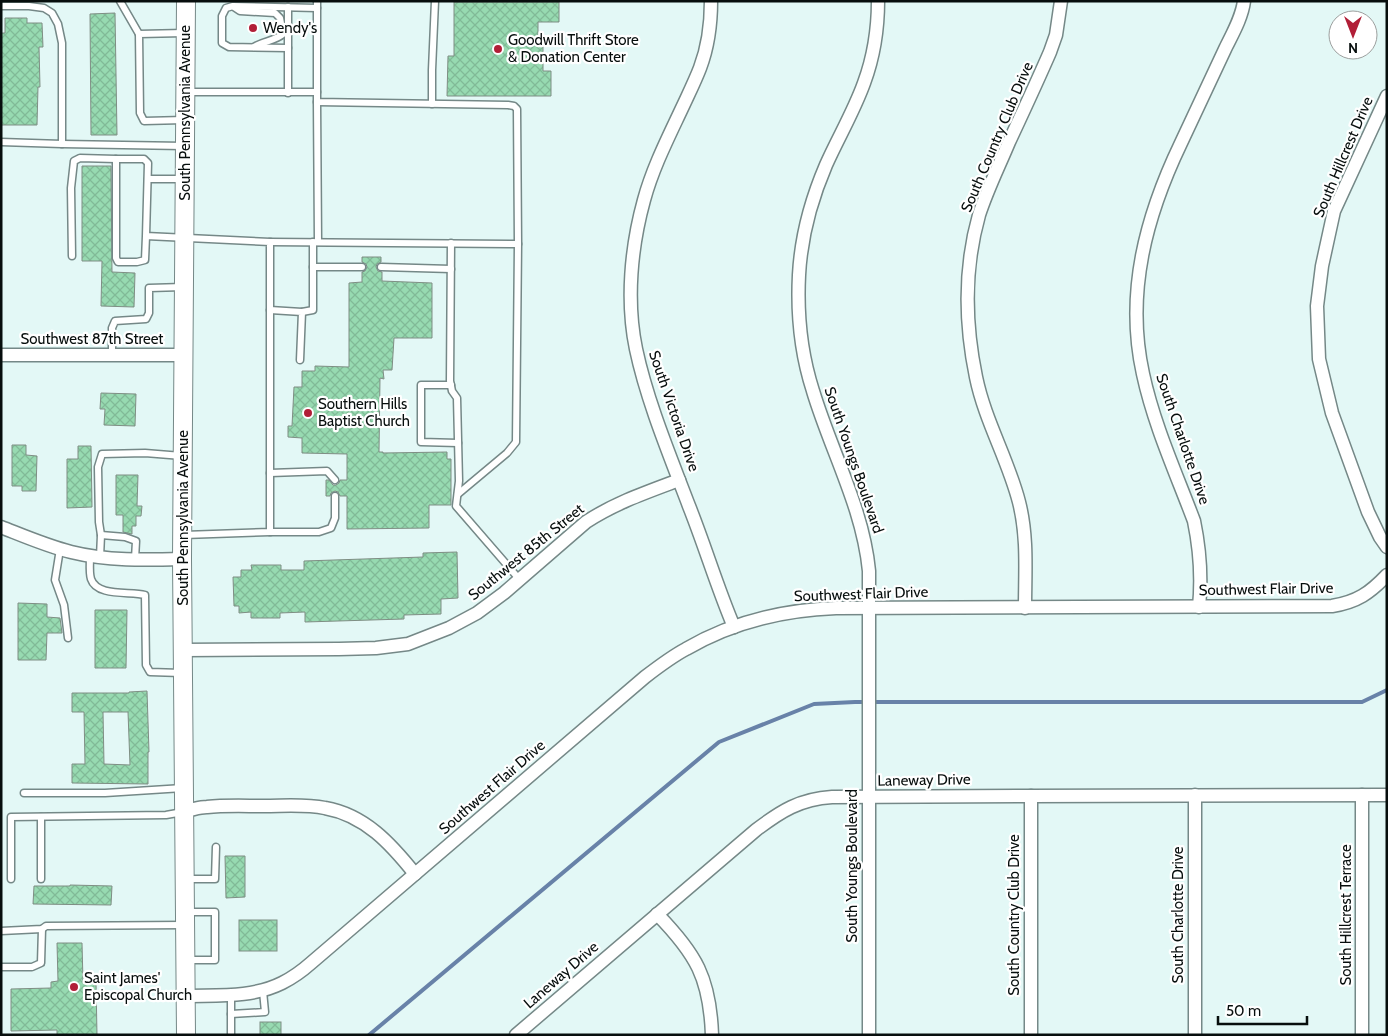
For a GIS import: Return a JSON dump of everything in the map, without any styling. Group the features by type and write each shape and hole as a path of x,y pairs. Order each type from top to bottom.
{"main road":[{"name":"South Pennsylvania Avenue","path":"186,1 182,559 186,1035"}],"street":[{"name":"South Victoria Drive","path":"712,1 709,32 700,69 649,182 643,201 632,266 632,312 635,348 649,396 734,627"},
{"name":"South Youngs Boulevard","path":"869,1035 869,571 865,539 812,390 804,353 798,304 801,254 806,227 818,185 857,100 868,71 877,33 878,1"},
{"name":"South Country Club Drive","path":"1025,608 1025,549 1022,517 1016,491 990,424 976,377 968,322 968,284 979,216 1003,155 1050,52 1056,34 1061,1"},
{"name":"South Charlotte Drive","path":"1199,607 1201,587 1197,534 1194,521 1159,429 1145,384 1138,339 1137,300 1142,256 1152,212 1159,192 1236,25 1244,1"},
{"name":"South Hillcrest Drive","path":"1387,96 1334,211 1322,266 1317,306 1319,359 1332,413 1368,512 1380,538 1387,547"},
{"name":"Southwest 87th Street","path":"1,355 183,355"},
{"name":"Southwest 85th Street","path":"183,650 348,649 408,644 462,622 484,608 520,580 586,522 599,514 642,493 679,480"},
{"path":"1,527 60,549 95,556 135,559 182,559"},
{"name":"Southwest Flair Drive","path":"186,996 250,994 284,983 302,971 645,677 709,636 734,627 792,611 836,608 1199,607 1346,604 1367,594 1387,575"},
{"name":"South Charlotte Drive","path":"1194,795 1195,1035"},
{"name":"South Hillcrest Terrace","path":"1362,795 1362,1035"},
{"name":"Laneway Drive","path":"516,1035 768,820 800,803 820,798 869,797 1387,795"},
{"name":"South Country Club Drive","path":"1030,1035 1031,796"},
{"path":"184,811 206,806 312,806 339,811 358,820 379,834 415,874"},
{"path":"657,914 686,946 699,969 708,993 712,1035"}],"lane":[{"path":"120,1 140,34 140,113 144,121 185,120"},
{"path":"432,104 434,1"},
{"path":"270,310 302,312 312,310 313,267 316,242 317,4 288,7 233,6 226,8 222,16 222,43 229,48 288,48"},
{"path":"1,6 44,8 52,13 58,24 62,43 62,144"},
{"path":"233,6 240,11 275,13 280,18 282,34 278,38 253,47"},
{"path":"288,7 288,93"},
{"path":"140,34 186,33"},
{"path":"186,92 317,92"},
{"path":"317,102 508,105 518,109 516,442 507,453 458,494"},
{"path":"1,142 185,146"},
{"path":"72,256 71,188 74,161 80,158 144,159 148,163 145,260 118,262 116,260 116,159"},
{"path":"148,179 185,179"},
{"path":"146,236 270,242 518,244"},
{"path":"270,242 270,532"},
{"path":"450,243 451,385 452,391 457,398 459,481 456,506 520,580"},
{"path":"313,267 362,267"},
{"path":"382,267 450,269"},
{"path":"112,355 112,328 114,321 146,320 149,313 149,288 184,288"},
{"path":"300,360 302,312"},
{"path":"451,385 421,385 421,442 458,443"},
{"path":"183,456 145,453 102,454 98,467 101,535 91,579 96,588 106,591 145,594 146,665 150,672 183,673"},
{"path":"270,473 327,471 334,480"},
{"path":"183,535 319,532 331,528 335,518 335,496"},
{"path":"101,535 136,541 135,559"},
{"path":"60,549 55,580 64,605 68,638"},
{"path":"24,793 105,793 184,788"},
{"path":"11,879 11,818 166,815 184,811"},
{"path":"41,817 42,880"},
{"path":"185,879 215,879 216,846"},
{"path":"1,931 42,929 46,926 185,918 215,912 215,960 185,960"},
{"path":"1,967 32,967 41,963 42,929"},
{"path":"231,1014 265,1012 263,991"},
{"path":"231,994 231,1035"}],"building":[{"name":"Goodwill Thrift Store & Donation Center","path":"454,2 559,2 559,22 538,22 538,43 543,43 543,71 551,71 551,96 447,96 448,56 454,56"},
{"path":"115,13 117,135 91,135 90,14"},
{"path":"5,18 27,18 27,23 42,23 43,47 39,47 40,87 38,87 37,125 1,125 1,33 5,33"},
{"path":"82,166 111,166 112,272 135,273 134,307 101,306 102,261 82,261"},
{"path":"362,257 381,257 381,262 376,267 378,271 382,272 382,281 432,283 432,338 394,338 392,370 383,370 384,379 380,378 379,452 447,452 447,459 451,459 451,505 429,505 429,528 347,529 347,496 340,496 335,491 330,496 326,496 326,480 336,485 340,480 347,480 347,454 302,453 302,438 288,437 288,426 292,426 294,387 302,387 302,371 315,371 315,366 349,367 349,283 362,282 362,272 367,267 362,262"},
{"path":"101,393 136,394 135,426 104,425 105,409 100,409"},
{"path":"12,445 26,445 26,455 37,456 36,491 22,491 22,486 12,486"},
{"path":"78,446 91,446 92,507 67,508 67,459 78,459"},
{"path":"116,475 138,475 137,506 142,506 141,516 136,516 136,526 132,526 132,534 123,532 123,515 116,515"},
{"path":"457,552 458,598 441,599 441,614 404,615 404,619 305,622 305,612 280,613 280,618 251,618 251,612 239,613 239,606 234,606 233,577 241,577 241,570 252,570 251,565 281,565 281,570 304,570 304,561 423,557 423,553"},
{"path":"18,603 47,604 47,617 60,618 62,633 47,633 46,660 18,660"},
{"path":"95,610 127,610 126,668 95,668"},
{"path":"147,691 148,784 72,783 72,764 85,764 84,712 72,712 72,693","holes":["103,712 128,712 130,765 104,764"]},
{"path":"225,856 245,856 245,897 226,898"},
{"path":"34,886 112,886 111,905 33,904"},
{"path":"239,920 277,920 277,951 239,951"},
{"path":"57,943 82,943 83,982 96,982 97,1035 57,1035 57,1030 11,1031 11,989 51,988 51,982 58,981"},
{"path":"260,1022 281,1022 281,1035 260,1035"}],"waterway":[{"path":"369,1035 719,742 814,704 855,702 1362,702 1387,690"}],"place":[{"name":"Wendy's","path":"253,28"},
{"name":"Goodwill Thrift Store & Donation Center","path":"498,49"},
{"name":"Southern Hills Baptist Church","path":"308,413"},
{"name":"Saint James' Episcopal Church","path":"74,987"}]}
